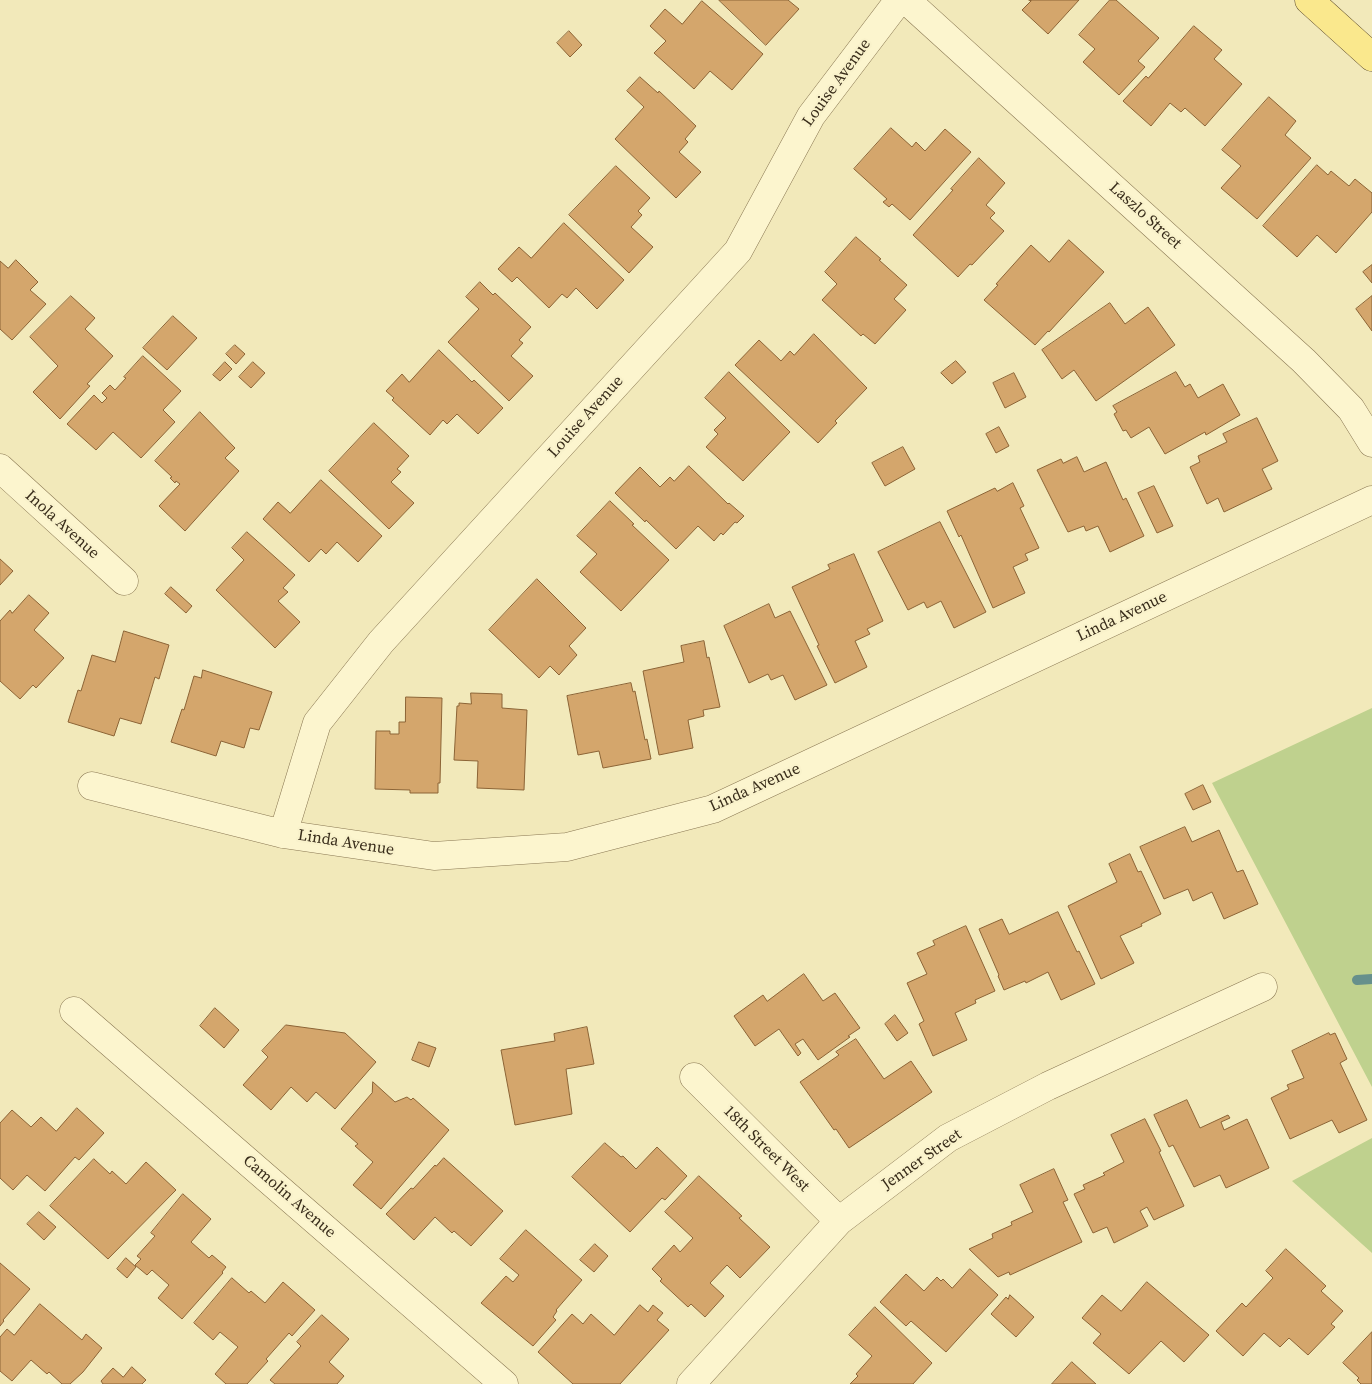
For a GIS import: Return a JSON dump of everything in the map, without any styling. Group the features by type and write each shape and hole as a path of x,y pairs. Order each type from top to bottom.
{"main road":[{"path":"1309,0 1372,57"}],"street":[{"name":"Louise Avenue","path":"283,834 316,723 381,642 738,251 811,116 899,0"},
{"name":"Laszlo Street","path":"906,0 1304,361 1351,409 1372,443"},
{"name":"Inola Avenue","path":"0,468 124,581"},
{"name":"Linda Avenue","path":"92,786 283,834 434,856 567,847 713,809 1372,500"},
{"name":"Jenner Street","path":"691,1384 839,1221 948,1138 1048,1086 1263,987"},
{"name":"Camolin Avenue","path":"74,1011 504,1384"},
{"name":"18th Street West","path":"694,1076 839,1221"}],"green space":[{"path":"1372,708 1372,1087 1212,783"},
{"path":"1372,1138 1372,1253 1292,1181"}],"building":[{"path":"719,0 788,0 799,9 766,45"},
{"path":"1029,0 1079,0 1048,34 1022,10 1031,1"},
{"path":"1110,0 1116,0 1159,38 1138,61 1145,67 1119,95 1083,62 1095,49 1079,35"},
{"path":"702,1 763,54 732,90 710,71 694,89 654,53 666,41 650,26 665,9 682,24"},
{"path":"1194,26 1222,50 1214,59 1242,84 1205,126 1185,108 1181,112 1170,103 1151,126 1123,101 1146,76 1148,78"},
{"path":"569,31 582,45 570,57 557,43"},
{"path":"640,77 658,93 659,91 696,126 685,139 688,142 679,152 701,172 676,198 615,139 644,107 627,91"},
{"path":"1269,97 1296,121 1285,135 1311,158 1257,219 1221,188 1241,166 1222,150"},
{"path":"891,128 912,147 916,142 925,151 945,129 971,152 910,220 892,204 889,207 883,202 887,199 854,169"},
{"path":"979,158 1005,183 986,205 995,213 990,218 1004,231 958,277 913,235"},
{"path":"1317,165 1328,175 1331,171 1349,186 1355,179 1372,193 1372,212 1336,253 1317,235 1297,257 1263,226"},
{"path":"616,166 650,198 638,211 642,215 631,227 653,247 629,273 569,215"},
{"path":"564,223 624,280 597,309 576,288 567,298 562,294 549,308 517,277 512,282 498,269 519,247 531,258"},
{"path":"856,237 907,285 894,299 906,310 875,344 863,334 861,336 822,300 837,284 825,272"},
{"path":"1069,240 1104,272 1035,345 984,300 1031,245 1049,262"},
{"path":"16,260 38,282 30,290 46,304 12,340 0,329 0,261 8,268"},
{"path":"1372,265 1372,283 1363,272"},
{"path":"480,282 493,295 495,293 531,327 519,340 523,343 511,356 533,376 509,401 448,342 479,309 466,297"},
{"path":"71,296 95,318 85,329 113,356 87,384 90,386 60,419 33,392 58,366 30,337"},
{"path":"1372,296 1372,331 1356,309"},
{"path":"1110,303 1125,324 1148,307 1175,345 1096,401 1074,370 1062,379 1042,350"},
{"path":"173,316 197,338 167,370 143,348"},
{"path":"814,334 867,388 835,421 837,423 818,443 735,365 759,340 781,361 790,351 794,355"},
{"path":"235,345 245,354 236,364 226,354"},
{"path":"439,350 472,382 474,380 503,408 478,434 457,414 447,424 443,420 430,435 392,400 394,398 386,391 402,374 409,382"},
{"path":"143,356 181,391 163,410 175,422 141,458 113,432 96,450 67,424 94,395 102,403 107,398 102,393 110,385 115,390"},
{"path":"956,361 966,372 952,384 941,373"},
{"path":"225,362 232,369 220,381 213,375"},
{"path":"253,362 265,373 251,388 239,377"},
{"path":"729,372 790,432 743,481 706,447 718,434 714,430 726,418 705,398"},
{"path":"1176,372 1185,387 1190,384 1198,398 1223,384 1240,415 1206,435 1205,432 1165,454 1149,427 1131,438 1126,430 1123,431 1114,414 1117,412 1113,406"},
{"path":"1014,373 1026,397 1005,408 993,383"},
{"path":"200,412 235,448 225,458 239,471 185,531 159,506 180,484 176,481 175,483 170,478 172,477 155,461"},
{"path":"1257,418 1278,461 1262,469 1272,489 1224,512 1218,498 1207,504 1190,467 1200,462 1198,456 1227,442 1223,434"},
{"path":"374,423 409,456 397,469 401,472 391,482 414,503 389,529 329,471"},
{"path":"999,427 1009,446 996,453 986,434"},
{"path":"903,447 915,469 885,486 872,463"},
{"path":"1077,457 1084,472 1106,462 1123,500 1126,498 1144,536 1110,552 1098,526 1086,531 1084,526 1068,532 1037,470 1061,459 1063,463"},
{"path":"689,466 728,504 744,516 737,523 735,522 723,535 721,533 714,541 698,526 676,549 615,493 640,467 660,487 670,477 674,481"},
{"path":"321,480 382,536 358,562 337,542 326,554 321,549 309,562 263,519 278,502 290,513"},
{"path":"1013,483 1024,506 1020,508 1039,548 1025,554 1028,560 1013,567 1025,593 993,608 961,535 959,537 947,511 995,488 997,491"},
{"path":"1154,486 1173,526 1157,533 1138,493"},
{"path":"610,501 669,560 621,611 580,572 597,554 577,536"},
{"path":"940,522 986,612 954,628 941,601 927,608 924,602 908,610 878,552"},
{"path":"247,532 295,575 283,588 288,592 278,601 300,622 275,648 216,590 244,560 232,548"},
{"path":"854,554 883,621 867,629 870,634 855,641 867,667 835,683 792,587 830,569 828,565"},
{"path":"0,559 13,571 0,585"},
{"path":"537,579 586,628 569,646 577,655 559,675 550,666 539,678 489,630"},
{"path":"171,587 192,606 186,613 165,594"},
{"path":"29,595 49,613 34,630 64,658 36,688 33,685 20,699 0,681 0,621 10,610 12,613"},
{"path":"769,604 775,618 790,611 827,685 795,700 783,675 771,680 768,674 749,683 724,626"},
{"path":"124,631 169,645 159,679 155,677 141,724 120,718 114,736 68,722 78,690 81,691 92,655 115,662"},
{"path":"704,641 720,707 703,710 704,716 688,720 693,748 659,755 643,671 684,662 681,646"},
{"path":"203,670 272,692 259,730 250,728 244,748 221,741 216,756 171,742 182,709 184,710 194,676 201,678"},
{"path":"631,683 633,692 635,691 651,759 603,768 599,751 578,755 567,696"},
{"path":"471,693 502,694 502,708 527,710 524,790 477,788 478,761 454,760 457,706 459,706 459,703 471,704"},
{"path":"406,697 442,698 440,783 438,783 438,793 410,793 410,790 375,789 376,731 390,731 390,734 399,734 399,722 405,722"},
{"path":"1203,785 1211,802 1193,810 1185,794"},
{"path":"1185,827 1192,842 1219,830 1237,872 1243,870 1258,904 1224,919 1212,892 1193,901 1188,889 1164,899 1140,847"},
{"path":"1130,854 1138,872 1141,871 1161,914 1141,924 1142,926 1120,936 1134,963 1101,979 1068,906 1117,882 1109,864"},
{"path":"1058,912 1095,984 1061,1000 1048,972 1026,983 1025,981 1004,990 979,929 1002,919 1009,934"},
{"path":"966,926 995,991 975,1000 976,1003 955,1013 967,1040 933,1056 919,1024 924,1021 907,983 927,974 917,953 935,945 933,941"},
{"path":"804,974 823,1001 835,993 860,1028 818,1060 803,1039 795,1044 801,1053 798,1056 779,1029 755,1046 734,1016 763,995 767,1001"},
{"path":"215,1008 239,1030 224,1048 200,1026"},
{"path":"895,1015 908,1033 897,1041 885,1024"},
{"path":"286,1025 345,1033 376,1062 335,1109 316,1092 307,1102 291,1087 271,1110 243,1085 268,1057 262,1051"},
{"path":"587,1027 594,1064 566,1069 572,1114 515,1125 501,1050 555,1041 554,1034"},
{"path":"1329,1033 1330,1035 1335,1033 1347,1059 1340,1063 1367,1120 1339,1133 1332,1120 1290,1139 1271,1098 1289,1089 1287,1085 1304,1078 1292,1051"},
{"path":"856,1039 884,1079 911,1061 932,1092 849,1148 800,1082 839,1055 836,1052"},
{"path":"419,1042 436,1048 429,1067 412,1060"},
{"path":"373,1082 395,1102 407,1097 411,1100 413,1098 449,1130 381,1209 353,1185 373,1162 355,1146 358,1144 341,1129 372,1093"},
{"path":"1187,1100 1200,1128 1228,1115 1230,1118 1221,1122 1224,1130 1247,1119 1269,1168 1226,1188 1220,1175 1194,1187 1173,1145 1169,1147 1154,1115"},
{"path":"77,1108 104,1133 79,1160 75,1157 45,1191 27,1175 13,1190 0,1178 0,1123 12,1110 31,1127 41,1117 56,1131"},
{"path":"1145,1119 1161,1151 1159,1152 1184,1206 1154,1220 1147,1207 1140,1211 1148,1226 1114,1243 1107,1227 1093,1233 1074,1194 1085,1189 1083,1185 1105,1175 1103,1173 1124,1162 1111,1135"},
{"path":"605,1143 621,1157 623,1156 636,1169 657,1147 687,1176 665,1200 662,1198 630,1232 572,1177"},
{"path":"444,1158 503,1211 471,1246 454,1231 452,1233 435,1217 414,1240 386,1214"},
{"path":"94,1159 110,1174 112,1171 126,1184 146,1162 176,1190 108,1259 50,1206"},
{"path":"1054,1169 1068,1200 1063,1202 1082,1242 1010,1275 1009,1272 998,1277 969,1249 993,1238 992,1234 1012,1225 1011,1222 1033,1212 1020,1185"},
{"path":"699,1176 742,1216 739,1218 770,1247 740,1278 727,1265 710,1283 724,1296 705,1317 691,1304 688,1307 660,1281 662,1279 652,1269 674,1245 680,1252 693,1238 665,1212"},
{"path":"183,1194 211,1219 191,1242 209,1258 212,1255 226,1267 223,1273 182,1319 158,1298 169,1285 152,1270 147,1275 135,1265 141,1259 137,1256 155,1236 151,1233"},
{"path":"39,1212 56,1227 44,1240 27,1224"},
{"path":"526,1230 582,1280 556,1310 553,1317 556,1320 533,1346 481,1303 506,1276 513,1282 519,1275 500,1259"},
{"path":"595,1244 608,1256 594,1272 580,1260"},
{"path":"1286,1249 1326,1286 1321,1291 1343,1311 1331,1324 1335,1327 1308,1355 1289,1338 1280,1347 1264,1333 1243,1356 1216,1331 1242,1303 1246,1307 1273,1278 1266,1271"},
{"path":"126,1258 136,1267 127,1278 117,1269"},
{"path":"0,1263 30,1289 0,1326"},
{"path":"970,1269 998,1295 946,1352 911,1321 906,1326 880,1302 906,1274 924,1291 937,1277 941,1281 943,1279 952,1288"},
{"path":"232,1278 249,1293 251,1291 265,1303 283,1282 315,1310 292,1336 289,1333 266,1359 268,1361 247,1384 226,1384 215,1374 238,1347 220,1332 213,1340 194,1323"},
{"path":"1147,1282 1209,1335 1184,1362 1161,1341 1129,1374 1093,1343 1101,1334 1082,1318 1102,1295 1121,1311"},
{"path":"1010,1295 1034,1317 1016,1337 991,1314"},
{"path":"40,1304 82,1340 86,1334 102,1348 83,1372 70,1384 62,1384 49,1372 47,1374 31,1360 12,1381 0,1371 0,1337 7,1329 14,1335"},
{"path":"640,1305 648,1312 653,1305 663,1313 657,1320 669,1330 620,1384 573,1384 538,1352 572,1314 583,1324 591,1314 614,1335"},
{"path":"875,1307 932,1363 913,1384 850,1384 872,1356 849,1335"},
{"path":"322,1315 349,1339 329,1362 344,1376 337,1384 275,1384 270,1380 301,1346 297,1342"},
{"path":"1372,1332 1372,1384 1361,1384 1357,1380 1359,1378 1343,1363"},
{"path":"1072,1362 1096,1384 1052,1384"},
{"path":"132,1367 146,1380 142,1384 103,1384 101,1381 113,1368 123,1377"}],"waterway":[{"path":"1357,980 1372,979"}]}
